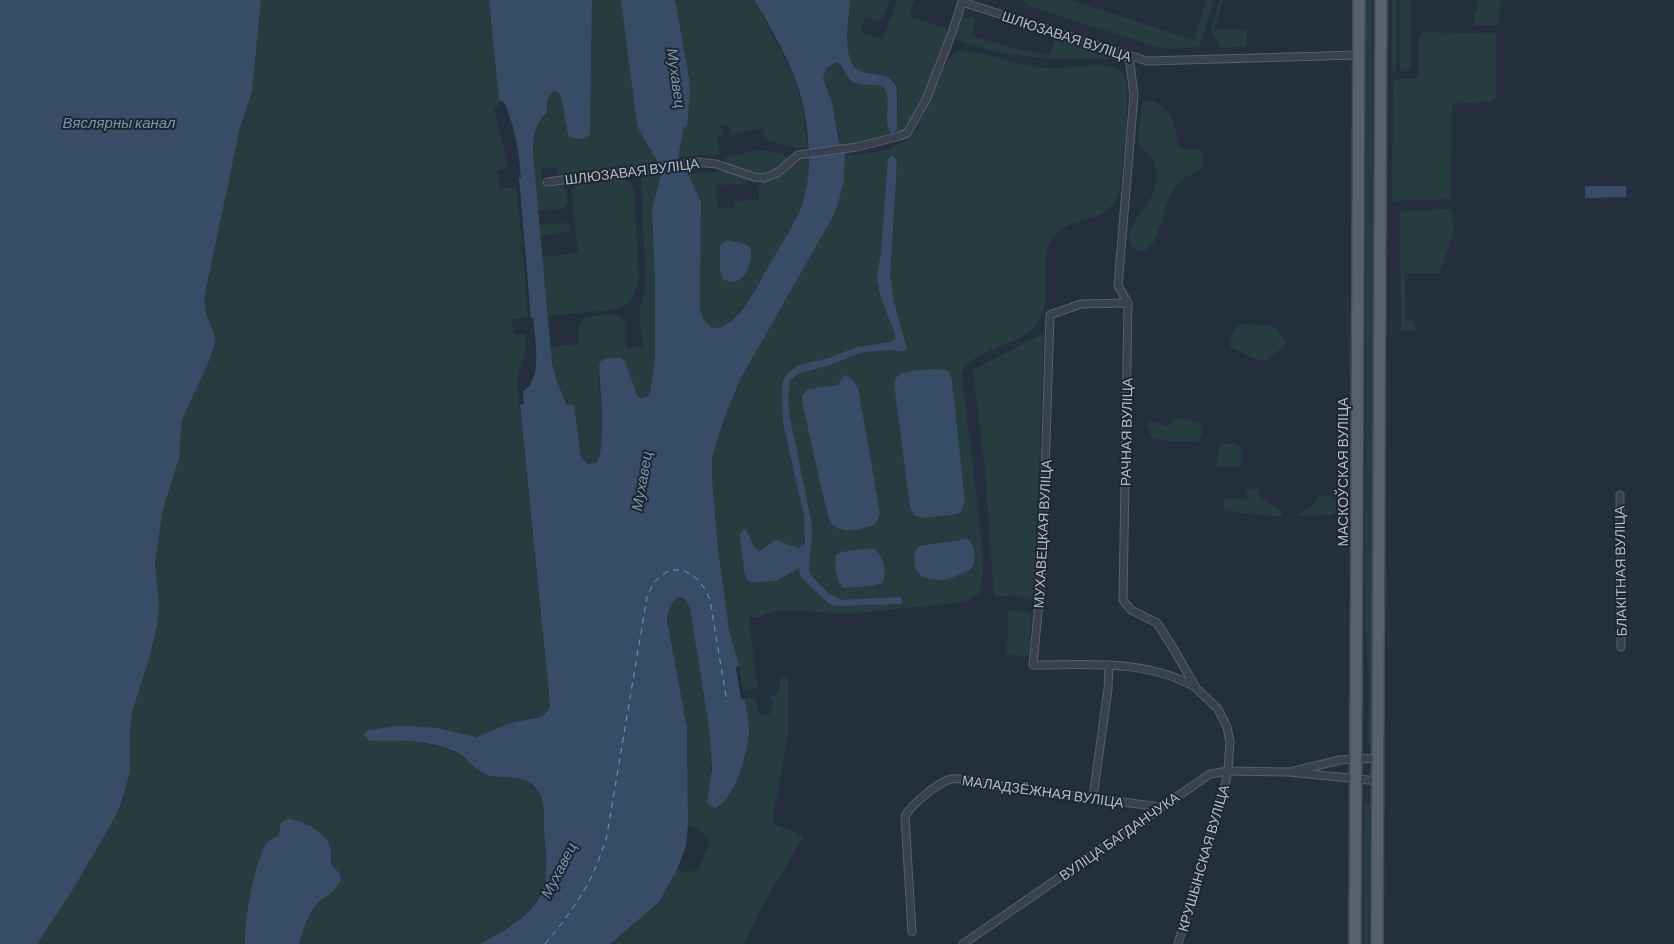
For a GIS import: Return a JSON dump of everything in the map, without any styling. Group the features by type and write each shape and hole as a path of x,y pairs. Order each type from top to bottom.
{"main road":[{"name":"МАСКОЎСКАЯ ВУЛІЦА","path":"1354,944 1359,0"},
{"path":"1377,944 1381,0"}],"street":[{"name":"ШЛЮЗАВАЯ ВУЛІЦА","path":"547,182 696,162 716,164 754,177 764,178 777,173 798,155 857,147 907,133 926,100 962,2 1129,56 1147,60 1359,55"},
{"name":"РАЧНАЯ ВУЛІЦА","path":"1129,56 1134,96 1118,286 1128,303 1123,600 1131,610 1157,623 1196,688 1218,709 1227,727 1230,742 1228,771"},
{"name":"МУХАВЕЦКАЯ ВУЛІЦА","path":"1128,303 1081,304 1050,314 1042,570 1034,666 1109,665 1134,667 1161,672 1179,678 1196,688"},
{"name":"БЛАКІТНАЯ ВУЛІЦА","path":"1620,495 1621,647"},
{"path":"1092,797 1108,689 1109,665"},
{"name":"ВУЛІЦА БАГДАНЧУКА","path":"1289,772 1340,760 1378,758"},
{"name":"ВУЛІЦА БАГДАНЧУКА","path":"963,944 1210,774 1228,771 1289,772 1378,781"},
{"name":"КРУШЫНСКАЯ ВУЛІЦА","path":"1178,944 1228,771"},
{"name":"МАЛАДЗЁЖНАЯ ВУЛІЦА","path":"912,932 905,816 919,800 945,781 952,778 1161,807"}],"green space":[{"path":"0,0 489,0 499,100 499,107 494,108 506,158 506,169 497,171 499,189 516,187 522,242 520,242 521,254 523,254 528,317 512,319 514,335 525,334 526,349 517,380 550,705 549,710 541,717 519,721 477,737 437,728 411,726 367,730 365,732 365,738 372,741 403,740 445,748 462,756 479,770 491,775 523,779 532,784 540,793 543,805 546,872 544,885 534,905 524,917 480,944 299,944 312,911 337,887 341,877 333,867 331,847 325,838 307,824 294,820 281,826 276,836 263,849 250,896 245,944 0,944"},
{"path":"592,0 621,0 637,126 658,163 564,178 558,176 555,167 541,169 542,185 559,183 566,191 568,202 564,208 538,211 534,176 535,140 541,117 547,113 550,93 557,91 562,101 568,135 572,138 590,134"},
{"path":"675,0 755,0 795,79 803,110 808,148 794,148 765,139 763,128 731,134 729,125 721,126 723,136 717,137 720,154 677,157 684,126 687,126 690,93 689,77"},
{"path":"850,0 890,0 883,19 878,21 865,17 860,32 883,39 897,0 914,0 909,16 946,28 947,35 921,102 907,126 895,135 872,141 841,145 832,102 823,78 826,69 837,62 842,64 846,73 856,83 874,84 883,87 888,95 891,133 894,133 897,129 898,97 894,81 882,75 861,72 850,61 847,40"},
{"path":"1024,0 1070,0 1194,40 1207,0 1214,0 1199,47 1164,49 1028,6"},
{"path":"1220,0 1223,0 1214,30 1247,30 1247,46 1222,48 1219,45 1211,30"},
{"path":"1366,0 1372,0 1371,745 1368,745 1369,682 1365,631"},
{"path":"1392,0 1396,0 1396,71 1392,71"},
{"path":"1400,0 1410,0 1410,67 1407,71 1400,72"},
{"path":"1478,0 1501,0 1498,25 1474,26 1474,12 1478,9"},
{"path":"963,16 975,20 971,36 1014,48 1049,55 1056,37 1115,56 1116,58 1046,58 986,49 956,39"},
{"path":"1424,32 1496,34 1496,98 1493,101 1452,104 1451,199 1392,201 1393,82 1396,79 1415,79 1418,75 1419,36"},
{"path":"957,51 979,53 1032,67 1108,66 1120,70 1124,76 1127,99 1126,132 1120,190 1114,202 1106,211 1097,216 1068,225 1059,230 1052,239 1047,250 1043,311 1038,322 1029,332 1021,337 972,360 962,376 982,544 983,576 979,593 965,602 848,614 787,610 775,611 758,617 749,617 758,688 743,691 739,666 729,629 718,549 712,479 712,457 725,416 741,378 831,220 841,189 845,156 874,152 896,146 908,138 924,115 946,64"},
{"path":"1151,100 1165,108 1171,117 1180,148 1199,150 1203,154 1204,164 1201,168 1184,178 1174,190 1169,198 1161,225 1153,243 1147,249 1141,251 1132,246 1129,239 1133,224 1151,198 1156,184 1155,163 1151,156 1142,148 1139,140 1143,102"},
{"path":"758,150 771,151 789,158 781,166 767,174 752,173 727,164 725,161 726,157"},
{"path":"809,159 808,176 802,204 794,222 753,293 741,311 729,323 718,327 707,325 702,318 700,307 701,202 688,174 727,171 746,178 748,181 745,184 716,185 717,208 734,208 734,201 759,200 759,188 762,182 797,163"},
{"path":"662,171 652,210 655,282 655,363 649,394 642,398 638,397 625,362 617,357 604,359 599,369 602,445 600,456 596,463 587,464 581,457 574,404 568,405 562,391 554,370 550,347 579,344 579,327 584,318 605,315 621,317 623,319 626,348 643,346 639,312 646,286 641,180 644,174"},
{"path":"617,177 630,182 634,191 639,282 632,299 618,309 548,316 542,257 578,253 572,193 575,185 581,181"},
{"path":"1452,209 1453,235 1440,273 1405,273 1405,320 1415,321 1415,331 1401,331 1400,213 1403,211"},
{"path":"567,223 570,226 569,232 540,236 539,225"},
{"path":"1239,324 1268,325 1277,328 1286,343 1279,351 1265,361 1253,358 1230,347 1232,334"},
{"path":"1044,333 1034,601 1013,595 994,597 985,468 973,370"},
{"path":"1176,417 1200,423 1202,433 1198,442 1168,441 1152,438 1147,424 1151,421 1168,426"},
{"path":"1234,443 1241,447 1242,462 1239,467 1216,466 1219,445"},
{"path":"1257,488 1260,497 1280,510 1284,517 1224,511 1223,498 1247,500 1247,490"},
{"path":"1320,495 1330,496 1337,502 1334,515 1294,516 1311,507"},
{"path":"681,598 688,603 690,608 707,704 711,755 707,801 718,807 724,802 736,784 747,749 749,722 745,699 756,697 757,709 761,715 770,714 773,703 770,696 775,695 780,687 780,677 788,677 788,736 772,823 804,836 763,905 744,944 610,944 659,902 677,870 686,873 699,869 710,839 688,825 687,728 667,620 672,603"},
{"path":"1008,610 1031,613 1029,656 1007,655"},
{"path":"1364,803 1370,803 1369,944 1364,944"}],"water":[{"name":"Вяслярны канал","path":"0,0 261,0 252,92 240,127 204,299 206,314 214,333 215,342 209,361 182,419 179,458 163,509 155,562 159,607 157,626 150,656 132,712 130,726 130,772 114,819 72,891 37,944 0,944"},
{"name":"Мухавец","path":"489,0 592,0 590,134 585,138 579,139 568,135 562,101 558,92 554,91 548,98 547,113 537,126 533,153 552,363 567,405 574,404 581,457 587,464 596,463 601,446 600,362 606,358 621,358 625,362 638,397 642,398 648,396 650,392 655,359 655,282 652,210 662,170 637,126 621,0 675,0 689,77 690,93 687,126 684,127 678,157 685,167 701,202 700,307 704,319 710,326 715,328 731,321 748,301 799,212 806,191 808,175 808,141 800,92 786,58 755,0 850,0 847,45 850,59 860,71 889,78 894,82 897,90 897,129 894,133 891,133 887,123 887,98 883,87 856,83 849,79 842,66 837,62 826,69 823,78 832,102 839,142 845,151 844,181 837,207 741,378 725,416 712,457 718,549 729,629 739,666 736,667 741,699 745,699 749,722 746,750 739,774 728,796 722,804 714,808 709,805 707,801 712,768 709,727 690,608 683,598 679,598 672,604 667,620 687,728 688,825 686,845 677,870 659,902 610,944 480,944 524,916 539,897 544,886 546,862 544,813 543,802 539,792 530,783 518,778 485,774 462,755 448,749 427,743 372,741 368,740 364,735 367,730 411,726 437,728 477,737 510,723 541,717 549,710 550,705 520,405 524,404 523,391 529,386 533,378 536,358 535,336 533,318 531,318 519,158 511,120 504,102 499,100"},
{"path":"892,155 897,160 890,275 894,302 907,348 902,352 893,350 863,352 827,366 798,374 790,380 788,399 790,418 811,520 810,574 828,593 842,600 900,597 903,601 900,604 835,606 828,603 800,576 799,568 776,581 748,581 744,571 740,535 743,529 746,530 754,547 759,551 776,540 798,548 805,544 804,516 783,422 782,386 784,378 799,365 829,358 857,347 891,342 895,339 895,334 880,295 877,278 888,159"},
{"path":"1585,186 1626,186 1626,197 1585,198"},
{"path":"728,240 746,244 751,249 750,262 745,274 741,279 730,282 723,279 720,271 720,246"},
{"path":"939,369 948,371 952,380 965,502 958,514 924,518 914,515 910,507 894,383 896,378 906,372"},
{"path":"844,375 851,378 858,388 880,513 874,525 851,530 839,529 830,522 802,401 802,396 808,389 838,385"},
{"path":"967,539 974,549 974,562 970,570 952,578 935,580 924,577 917,570 914,555 919,546"},
{"path":"870,548 878,553 883,563 884,579 882,583 862,587 842,587 836,572 836,555 842,552"},
{"path":"289,819 308,825 325,838 331,849 332,865 340,874 340,881 336,889 313,909 299,944 245,944 248,909 264,847 279,834 281,822"}],"ferry route":[{"path":"545,944 566,918 590,880 602,851 607,835 647,597 654,583 662,575 670,571 679,570 694,577 706,591 710,600 727,702"}]}
